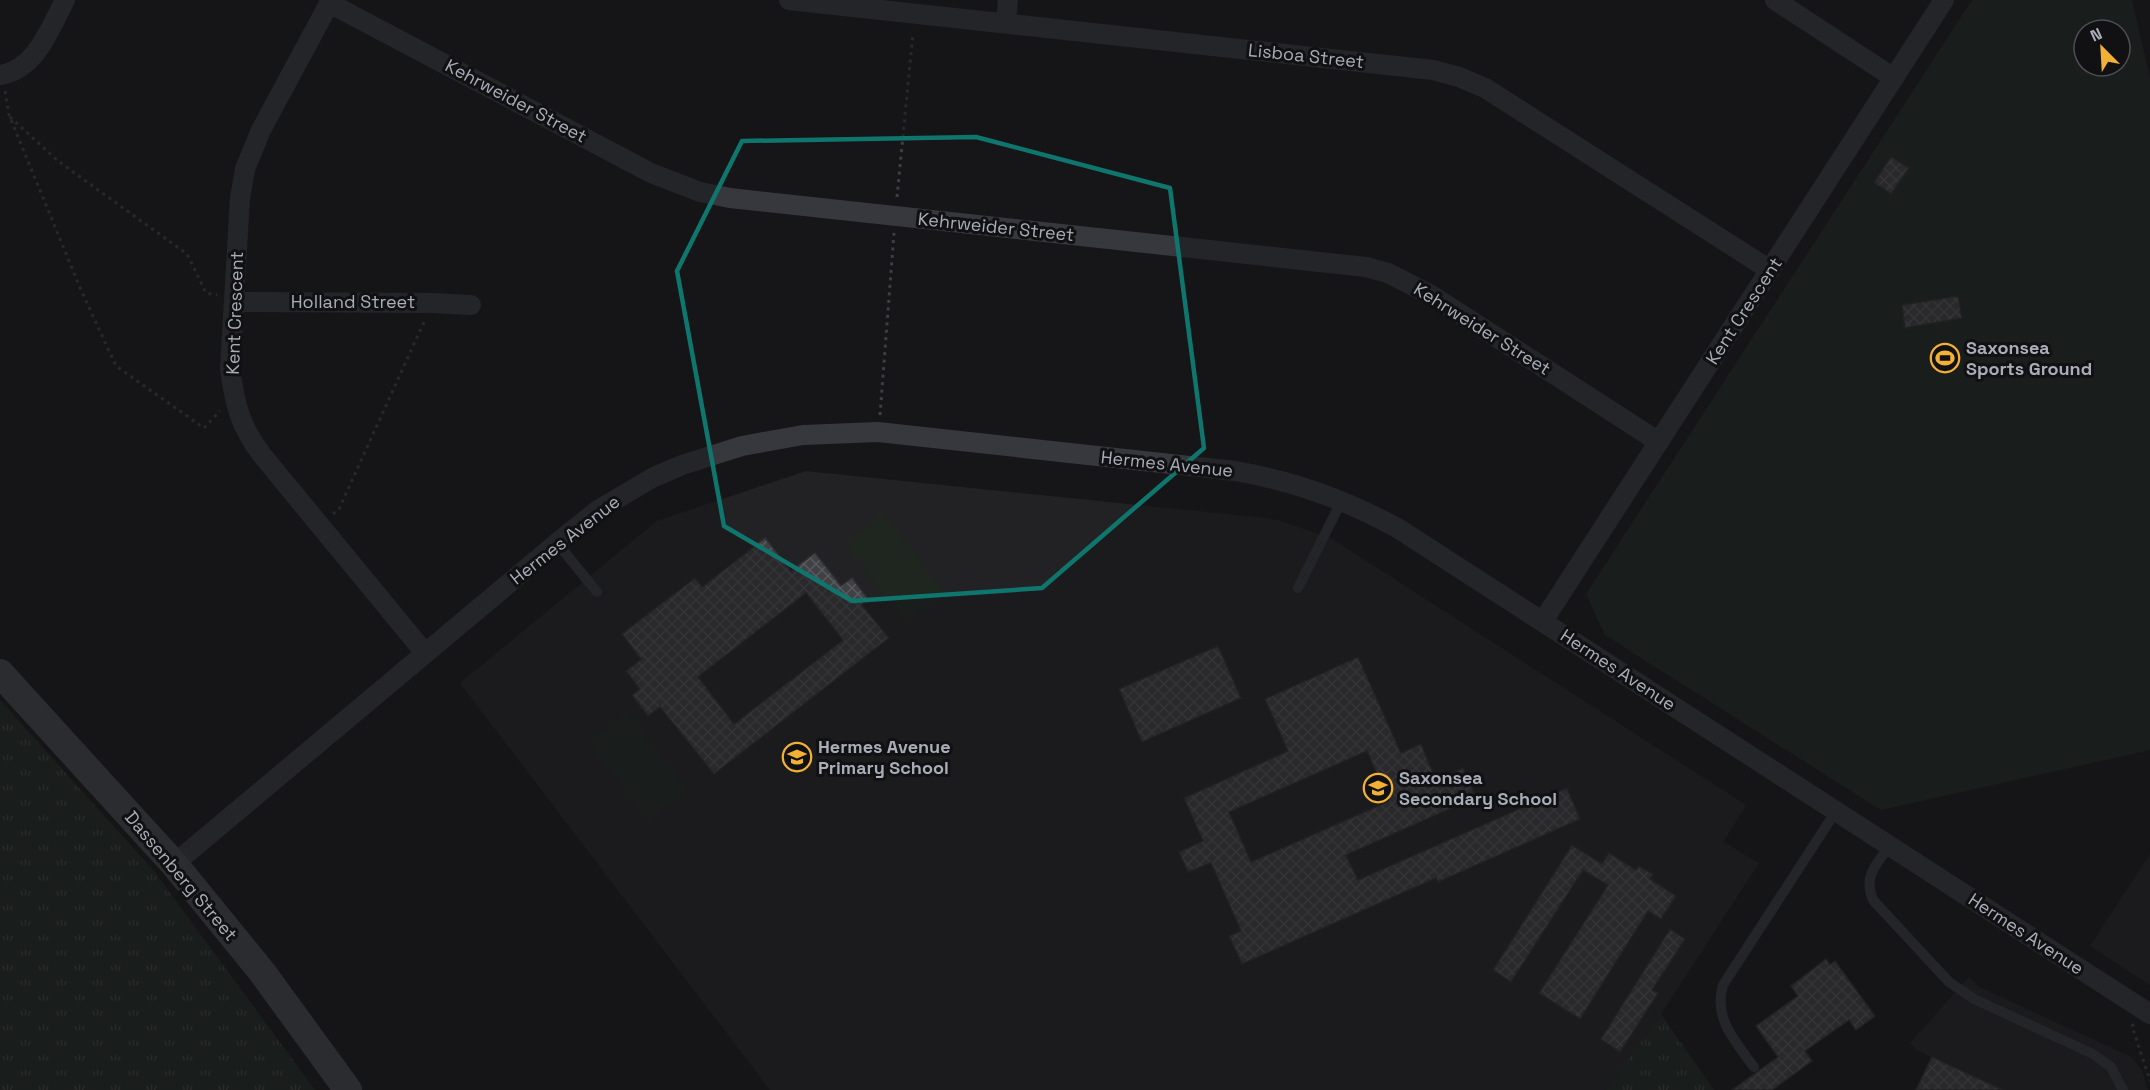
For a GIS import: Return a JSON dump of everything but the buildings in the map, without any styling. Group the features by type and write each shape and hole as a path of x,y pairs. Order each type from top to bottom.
{"main road":[{"name":"Dassenberg Street","path":"0,673 174,864 262,972 348,1090"}],"street":[{"path":"1,75 20,68 29,61 65,0"},
{"name":"Lisboa Street","path":"789,0 1433,70 1459,77 1485,88 1770,270"},
{"path":"1006,23 1008,0"},
{"path":"1774,0 1894,78"},
{"name":"Kent Crescent","path":"1543,621 1944,0"},
{"name":"Kent Crescent","path":"330,2 261,130 245,169 240,198 230,369 234,397 239,417 248,436 425,653"},
{"name":"Kehrweider Street","path":"330,2 651,173 700,192 741,200 1366,267 1388,273 1431,295 1659,442"},
{"name":"Holland Street","path":"234,302 471,305"},
{"name":"Hermes Avenue","path":"174,864 556,543 607,505 652,478 711,454 803,435 879,432 1235,471 1289,482 1342,500 1399,529 2146,1012"}],"lane":[{"path":"1298,588 1342,500"},
{"path":"556,543 597,592"},
{"path":"1754,1066 1724,1024 1720,1004 1723,985 1836,811"},
{"path":"1890,846 1870,874 1869,892 1873,900 1949,982 1974,999 2093,1054 2111,1067 2123,1090"}],"path":[{"path":"1,75 9,116 81,290 116,366 204,428 234,397"},
{"path":"9,116 58,161 187,254 206,293 219,295 234,302"},
{"path":"322,526 339,509 432,303"},
{"path":"2146,1012 2132,1026 2150,1081"}],"highlighted area":[{"path":"976,137 1170,188 1204,448 1042,588 852,601 724,526 677,271 742,141"}],"shaded area":[{"name":"Saxonsea Secondary School","path":"806,471 1265,518 1281,521 1332,539 1746,805 1723,842 1759,863 1661,1014 1605,1090 770,1090 460,683 657,521"},
{"path":"2150,854 2150,985 2090,946"},
{"path":"1969,977 1979,987 2131,1057 2142,1070 2148,1090 1916,1090 1931,1057 1917,1050 1910,1043"}],"green space":[{"name":"Saxonsea Sports Ground","path":"1972,0 2132,0 2150,78 2150,750 1881,810 1605,635 1586,594"},
{"path":"883,513 945,592 905,622 844,543"},
{"path":"0,700 154,871 315,1090 0,1090"},
{"path":"627,713 688,790 648,821 588,743"},
{"path":"1661,1014 1714,1090 1605,1090"}],"place":[{"name":"Saxonsea Sports Ground","path":"1945,358"},
{"name":"Hermes Avenue Primary School","path":"797,757"},
{"name":"Saxonsea Secondary School","path":"1378,788"}]}
